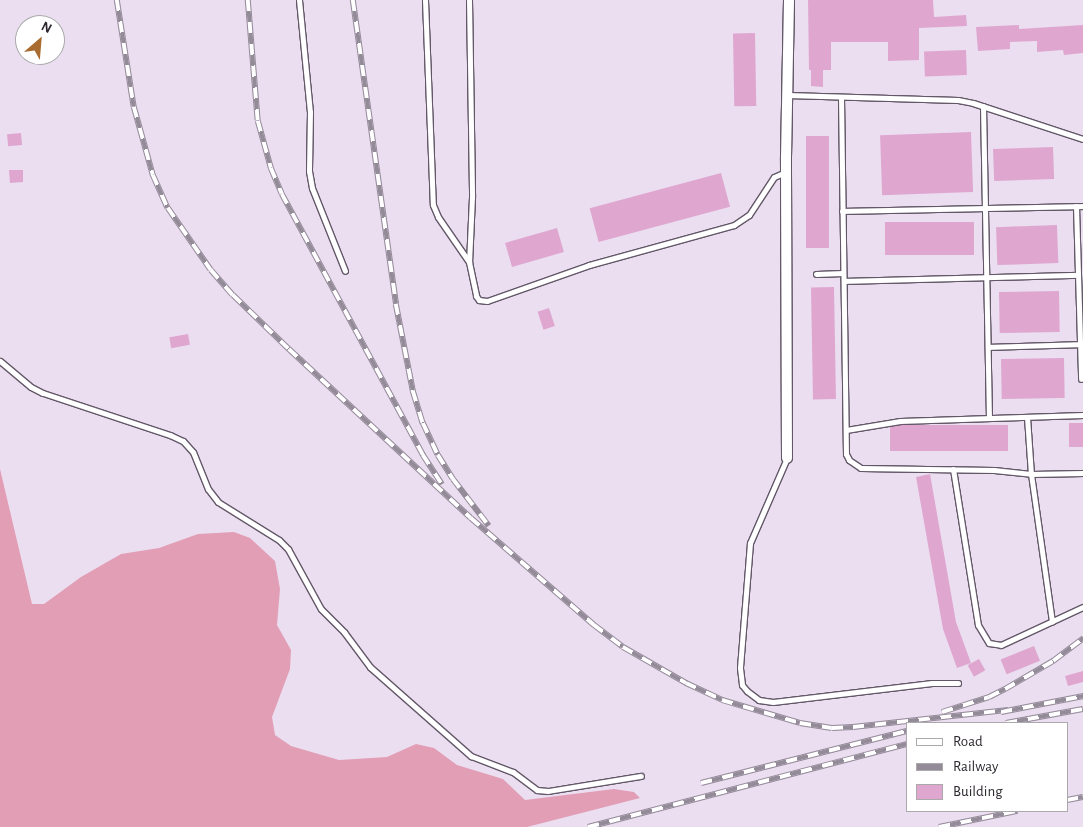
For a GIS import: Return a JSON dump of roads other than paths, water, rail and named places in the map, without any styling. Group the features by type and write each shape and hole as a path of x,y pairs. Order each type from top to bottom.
{"street":[{"path":"786,458 788,0"}],"lane":[{"path":"299,0 310,112 309,171 312,188 345,272"},
{"path":"425,0 433,205 438,217 469,262"},
{"path":"469,0 472,197 469,262 476,296 479,300 487,301 589,265 734,225 749,215 774,177 786,172"},
{"path":"787,95 958,100 983,106 1083,139"},
{"path":"841,96 846,454 849,460 861,468 953,469 1031,474 1083,472"},
{"path":"983,106 989,418"},
{"path":"1076,206 1081,378"},
{"path":"842,211 1083,206"},
{"path":"816,274 843,273"},
{"path":"844,281 1078,275"},
{"path":"988,346 1081,344"},
{"path":"0,361 31,387 43,393 183,441 193,452 208,489 218,502 279,540 288,549 321,609 344,632 370,667 471,756 513,772 537,790 548,791 641,776"},
{"path":"846,430 900,421 1083,415"},
{"path":"1027,417 1031,474 1052,622"},
{"path":"786,458 750,543 740,668 742,685 747,692 759,700 773,702 932,683 958,683"},
{"path":"953,469 978,625 983,637 989,643 1001,645 1083,607"}],"railway":[{"path":"117,0 134,107 153,175 168,208 211,270 233,295 289,349 471,518 594,625 623,647 686,683 722,700 800,723 832,728 853,727 1008,710"},
{"path":"248,0 258,121 271,168 282,194 423,455 442,484"},
{"path":"353,0 396,304 413,391 423,423 438,455 453,479 489,526"},
{"path":"942,712 989,697 1005,689 1053,661 1083,638"},
{"path":"1001,712 1083,696"},
{"path":"1012,722 1083,709"},
{"path":"701,783 906,731"},
{"path":"588,827 906,744"},
{"path":"1068,800 1083,797"},
{"path":"939,827 1012,812"}]}
